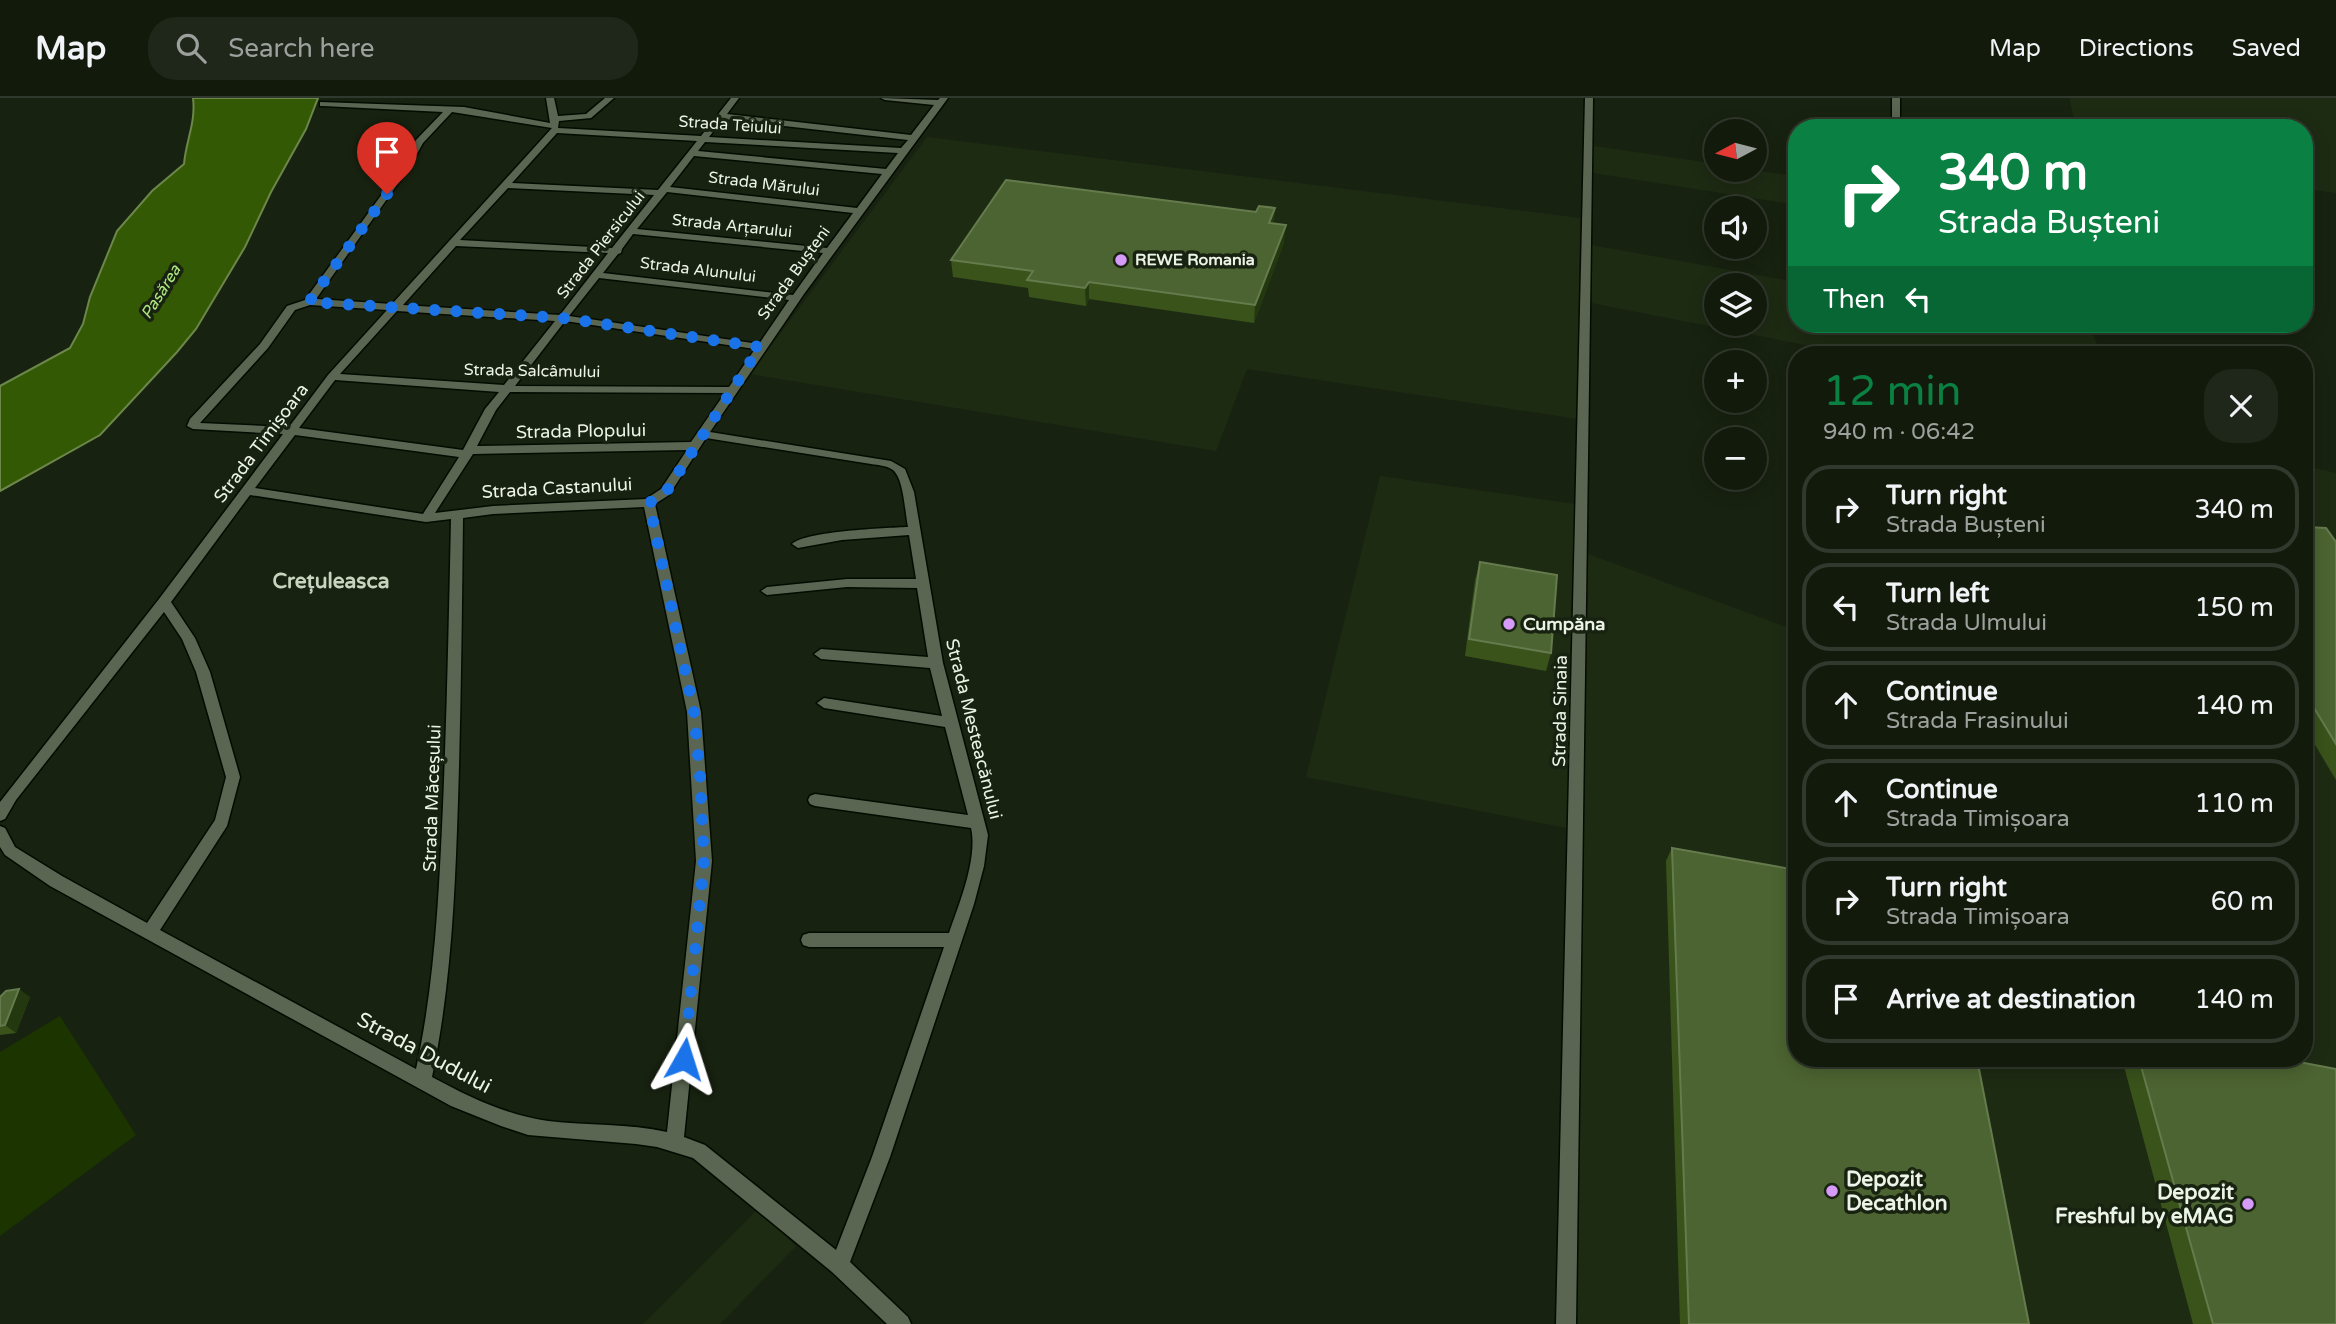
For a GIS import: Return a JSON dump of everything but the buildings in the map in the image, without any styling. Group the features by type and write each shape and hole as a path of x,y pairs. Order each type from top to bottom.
{"street":[{"path":"442,98 447,109"},
{"path":"550,98 555,125"},
{"path":"576,131 588,116 610,98"},
{"name":"Strada Piersicului","path":"426,518 468,452 491,409 618,251 735,98"},
{"path":"886,98 942,101"},
{"name":"Strada Sinaia","path":"1566,1324 1590,98"},
{"path":"1896,98 1896,119"},
{"name":"Strada Bușteni","path":"649,503 666,492 760,347 828,251 942,101"},
{"path":"323,104 447,109 555,125 588,116"},
{"path":"309,302 405,168 419,142 447,109"},
{"path":"722,116 914,138"},
{"name":"Strada Teiului","path":"555,125 576,131 903,151"},
{"name":"Strada Timișoara","path":"163,602 332,377 505,185 555,125"},
{"path":"693,153 888,172"},
{"name":"Strada Mărului","path":"505,185 664,191 859,211"},
{"name":"Strada Arțarului","path":"633,231 828,251"},
{"path":"453,243 618,251"},
{"name":"Strada Alunului","path":"598,275 795,298"},
{"path":"309,302 563,318 760,347"},
{"name":"Strada Plopului","path":"309,302 290,308 264,346 193,426 292,431 468,452 698,440"},
{"name":"Strada Salcâmului","path":"332,377 508,389 731,390"},
{"name":"Strada Mesteacănului","path":"698,440 896,466 904,473 936,663 949,722 978,823 981,847 979,858 954,940 862,1212 839,1265"},
{"name":"Strada Castanului","path":"247,491 426,518 493,510 649,503 694,712 704,861 675,1140"},
{"name":"Strada Măceșului","path":"423,1079 436,1009 447,900 455,688 457,516"},
{"path":"798,544 842,536 915,530"},
{"path":"767,591 847,583 922,584"},
{"path":"0,815 11,796 163,602 188,638 203,672 233,777 222,822 150,932"},
{"path":"821,654 936,663"},
{"path":"824,703 949,722"},
{"path":"815,800 978,823"},
{"name":"Strada Dudului","path":"0,832 10,851 56,881 423,1079 457,1100 496,1117 529,1126 675,1140 699,1151 839,1265 901,1324"},
{"path":"809,940 954,940"}],"shaded area":[{"path":"2069,98 2336,98 2336,193 2313,190 2313,119 2074,119"},
{"path":"927,137 1580,218 1578,419 1247,369 1216,451 750,374"},
{"path":"1588,145 1704,162 1704,182 1768,182 1768,172 1788,175 1788,204 1767,200 1767,196 1740,196 1587,172"},
{"path":"1586,244 1747,273 1704,273 1704,325 1586,302"},
{"path":"1767,277 1788,280 1788,333 2087,333 2093,334 2098,346 1810,346 1759,336 1767,336"},
{"path":"2313,468 2336,473 2336,1324 1566,1324 1577,830 1306,777 1380,476 1582,505 1583,552 1788,628 1788,1067 2313,1067"},
{"path":"60,1016 136,1135 0,1236 0,1052"},
{"path":"757,1210 796,1246 720,1324 643,1324"}],"water":[{"name":"Pasărea","path":"193,98 318,98 306,129 271,192 245,247 196,329 100,435 0,491 0,386 70,348 83,324 90,297 117,231 152,191 184,164 193,115"}],"place":[{"name":"REWE Romania","path":"1121,260"},
{"name":"Cumpăna","path":"1509,624"},
{"name":"Depozit Decathlon","path":"1832,1191"},
{"name":"Depozit Freshful by eMAG","path":"2248,1204"}],"district":[{"name":"Crețuleasca","path":"331,581"}],"route":[{"path":"387,194 309,302 563,318 760,347 666,492 649,503 681,662 694,712 700,776 704,861 684,1059"}]}
